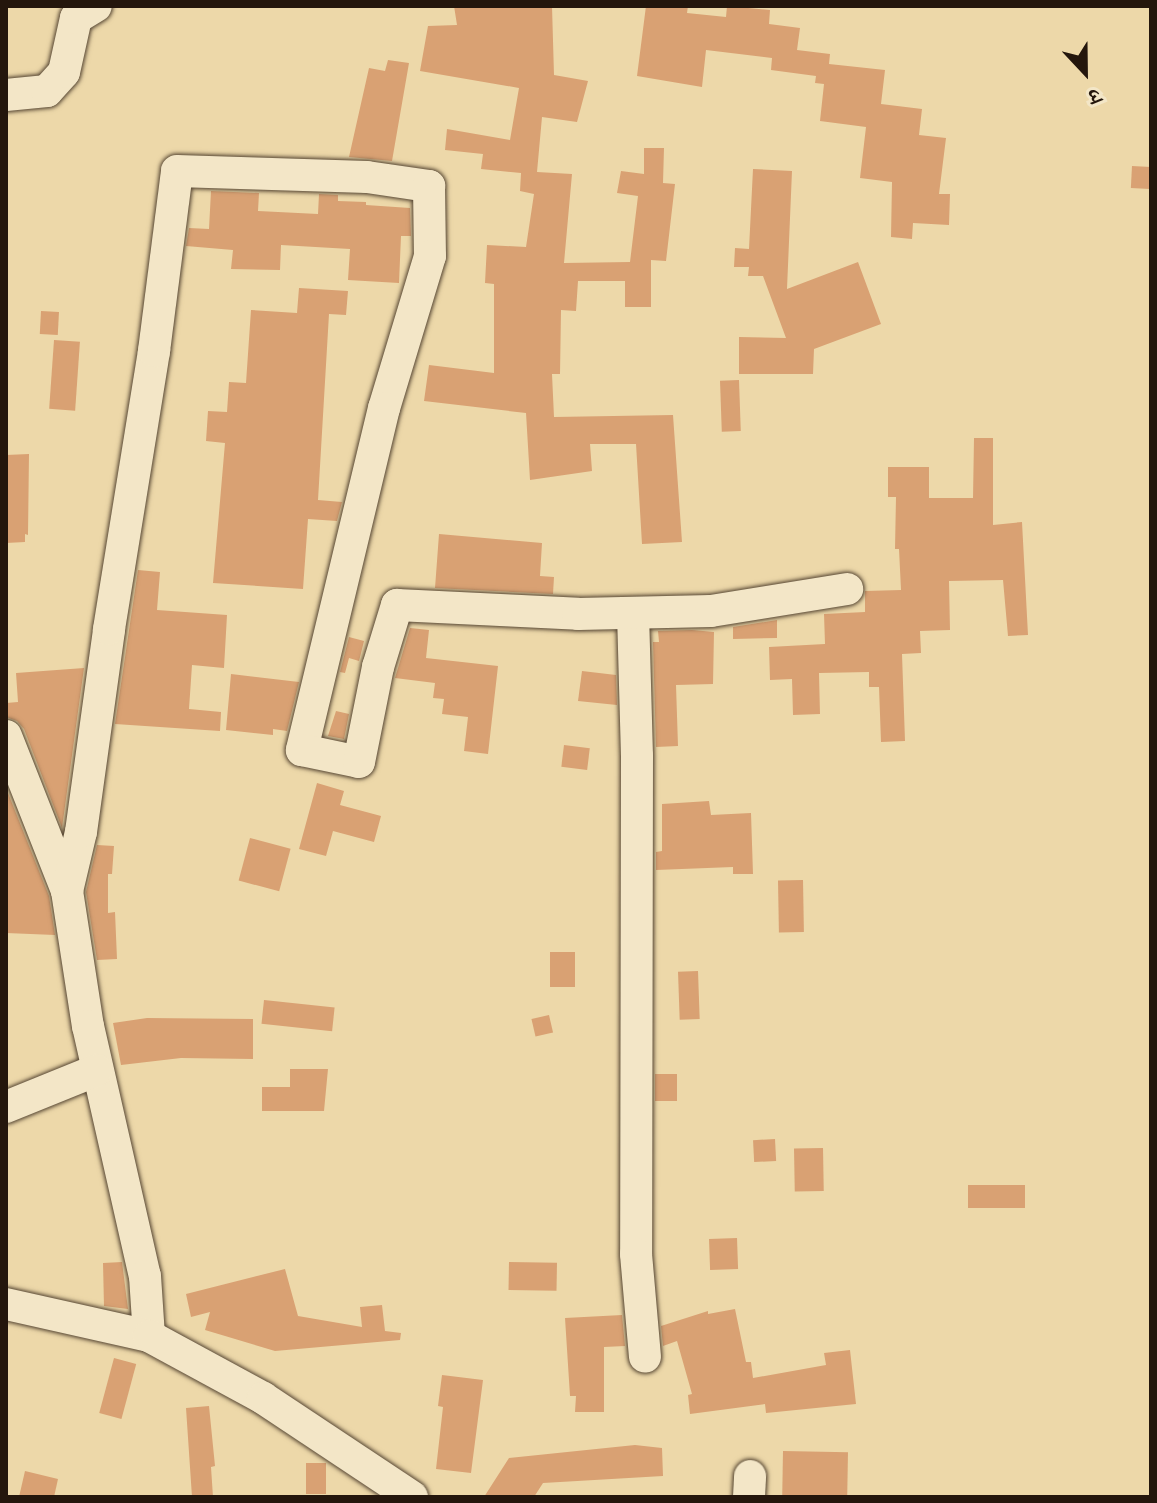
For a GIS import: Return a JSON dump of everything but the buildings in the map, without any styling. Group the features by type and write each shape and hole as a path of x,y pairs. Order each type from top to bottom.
{"street":[{"path":"6,95 47,91 64,72 76,18 96,6"},
{"path":"67,891 81,832 109,629 154,351 177,171 367,177 429,186 430,256 384,408 302,750 359,762 378,667 397,605 633,613 711,611 847,589"},
{"path":"633,613 637,756 636,1254 645,1357"},
{"path":"6,736 67,891 97,1070 145,1276 149,1336"},
{"path":"6,1107 97,1070"},
{"path":"8,1309 149,1336 263,1398 412,1497"}]}
